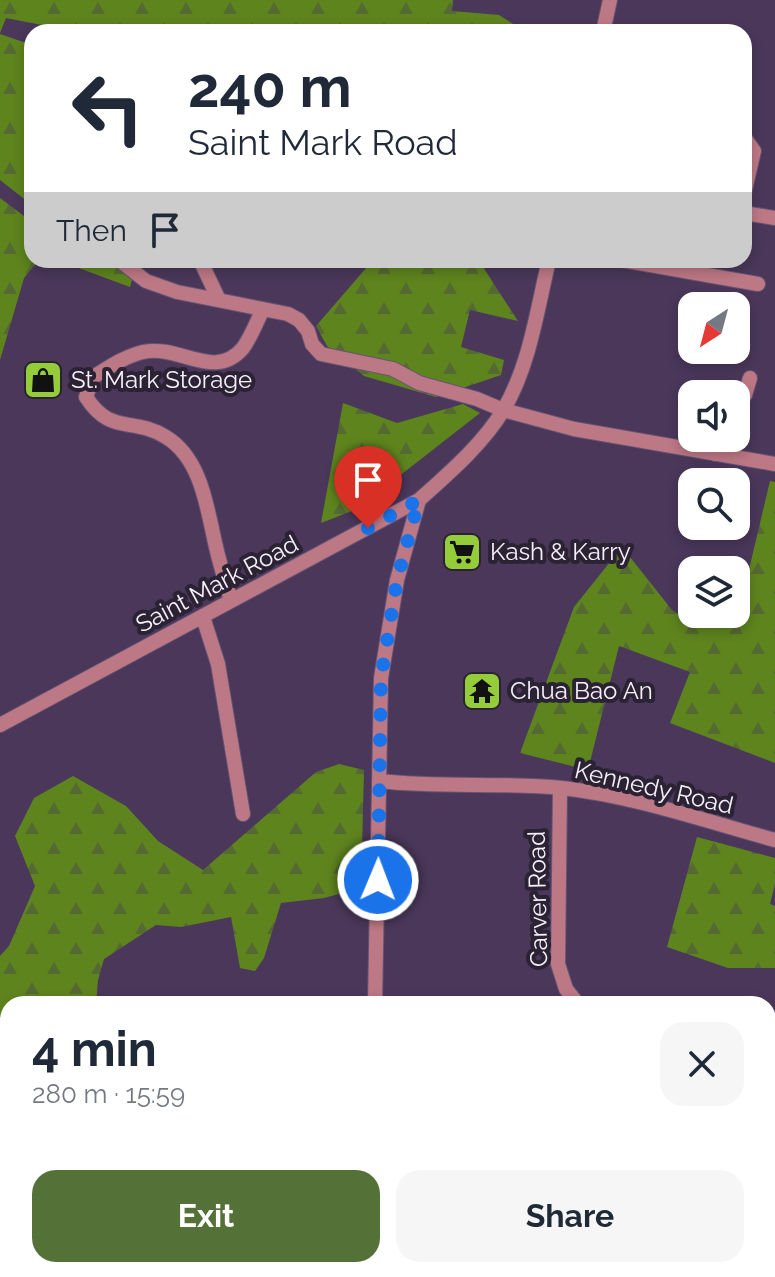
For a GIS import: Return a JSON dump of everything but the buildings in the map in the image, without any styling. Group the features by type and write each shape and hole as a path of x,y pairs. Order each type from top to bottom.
{"street":[{"path":"604,24 607,1"},
{"path":"752,214 775,218"},
{"path":"129,268 146,281 177,292 288,314 299,320 321,354 393,369 419,383 477,399 503,410 574,429 775,464"},
{"path":"204,268 219,300"},
{"name":"Saint Mark Road","path":"0,725 419,500 464,457 503,410 528,350 547,268"},
{"path":"705,268 758,284"},
{"path":"231,601 201,484 181,448 165,436 140,427 109,422 86,397 93,377 143,352 172,351 215,364 229,360 244,347 263,309"},
{"path":"375,996 379,704 397,580 419,500"},
{"path":"203,617 218,664 243,814"},
{"name":"Kennedy Road","path":"379,781 560,788 631,800 775,840"},
{"name":"Carver Road","path":"560,788 558,964 566,989 572,996"}],"green space":[{"path":"0,0 453,0 452,11 499,15 513,24 37,24 6,18 0,33"},
{"path":"0,34 24,42 24,199 0,180"},
{"path":"0,198 24,216 24,268 32,268 24,278 0,360"},
{"path":"79,268 135,268 130,287"},
{"path":"366,268 484,268 518,321 470,310 461,347 504,360 501,375 436,397 364,376 327,346 316,326"},
{"path":"343,403 397,423 463,404 480,413 357,509 321,523"},
{"path":"770,481 775,482 775,763 670,723 690,672 619,646 588,770 520,753 574,607 622,547 678,614 678,628 750,628 750,565"},
{"path":"339,764 364,770 361,888 324,898 281,903 264,958 255,971 240,968 231,917 181,927 156,925 104,959 97,996 0,996 0,956 9,946 35,886 15,836 34,798 73,776 126,806 158,841 203,870 316,772"},
{"path":"697,837 775,858 775,884 770,904 775,906 775,968 728,968 667,947"}],"place":[{"name":"St. Mark Storage","path":"43,380"},
{"name":"Kash & Karry","path":"462,552"},
{"name":"Chua Bao An","path":"482,691"}],"route":[{"path":"368,528 419,500 391,608 381,678 378,880"}]}
